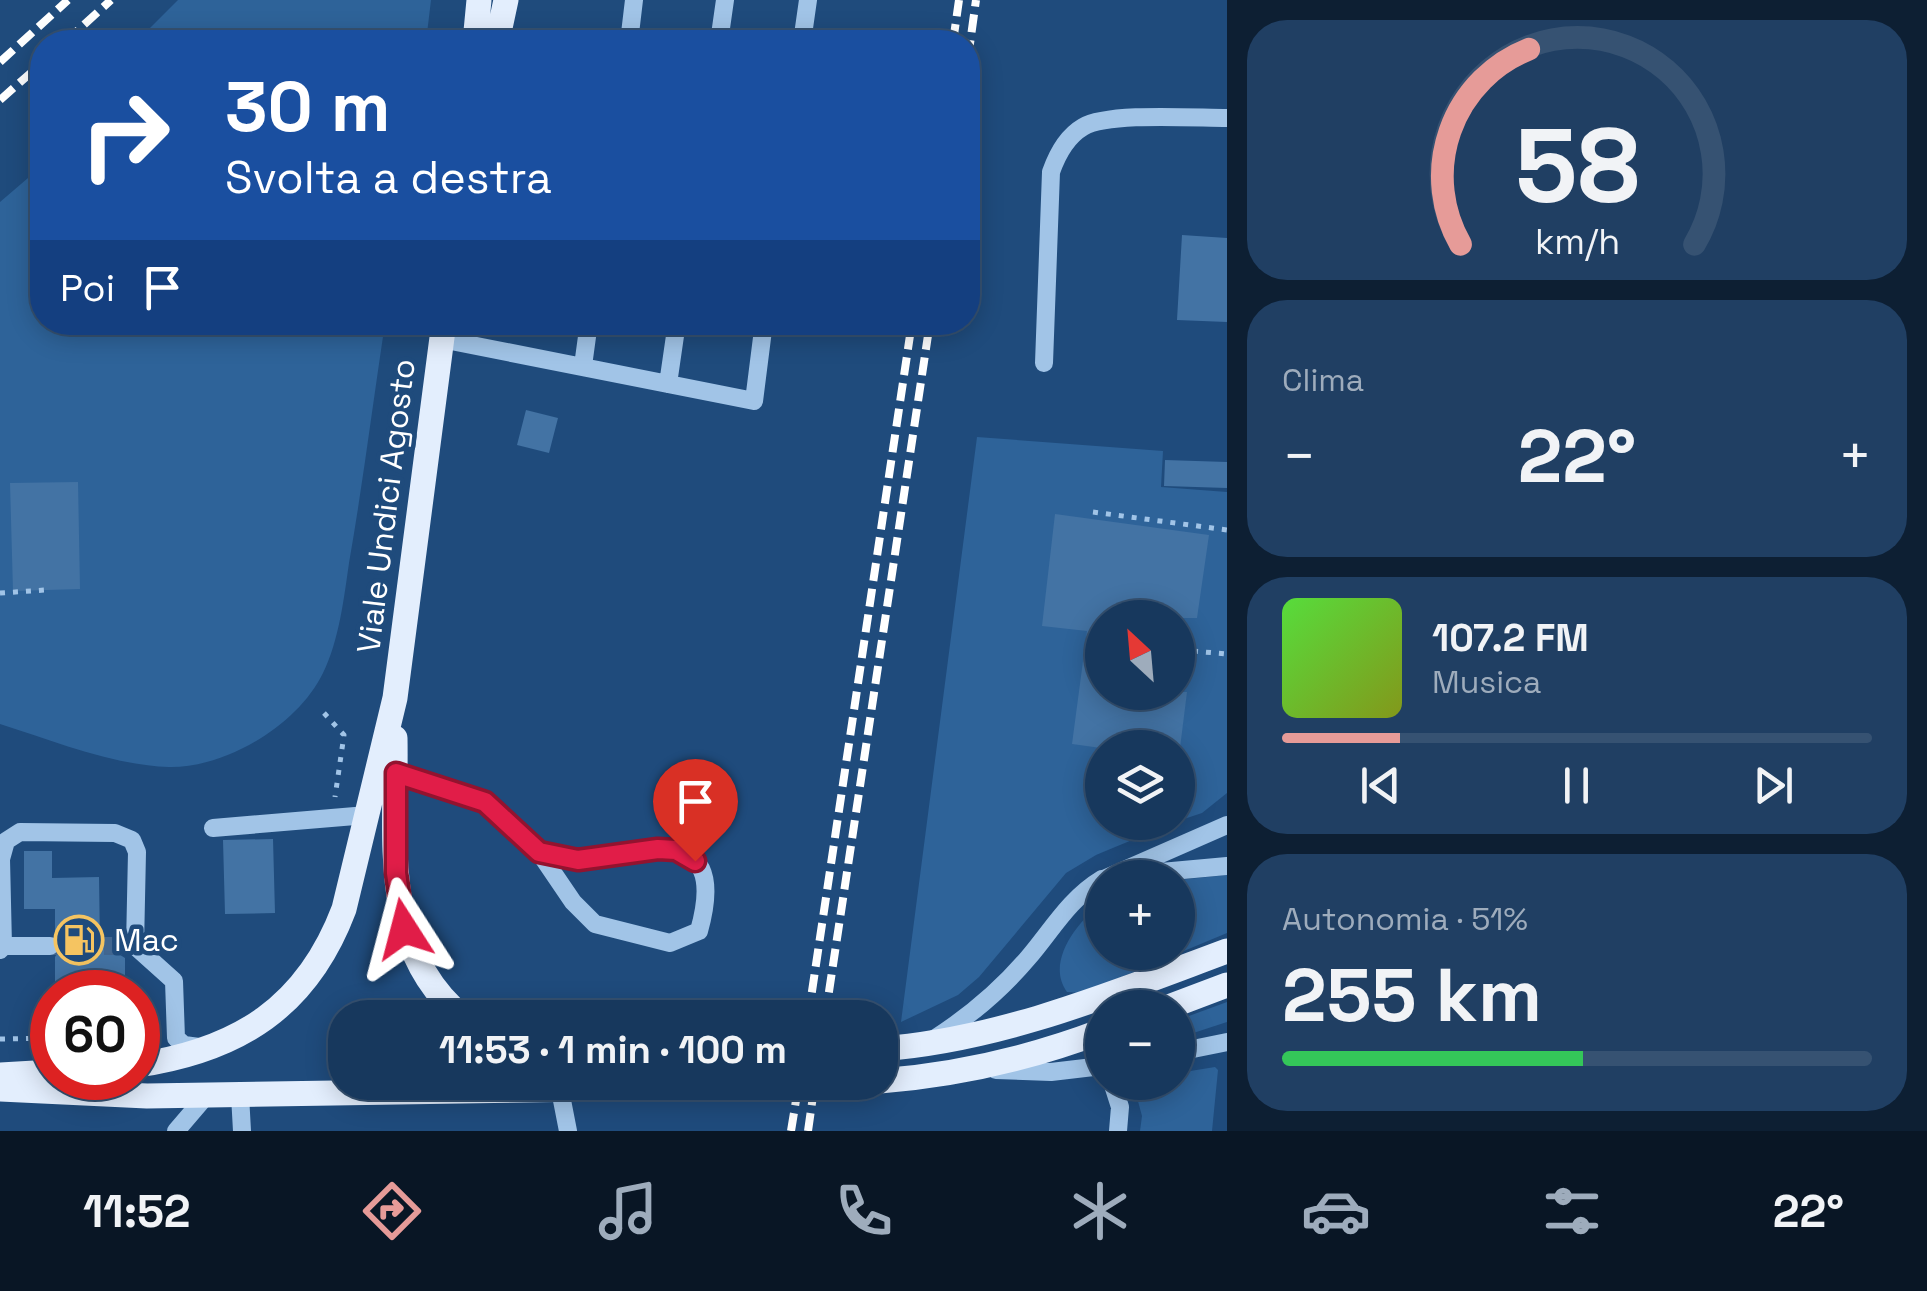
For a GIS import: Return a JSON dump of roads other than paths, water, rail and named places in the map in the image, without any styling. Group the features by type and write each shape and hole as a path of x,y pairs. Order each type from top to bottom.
{"main road":[{"path":"476,30 479,0"},
{"path":"500,30 506,0"},
{"name":"Viale Undici Agosto","path":"160,1061 212,1046 276,1011 298,992 320,964 344,910 395,698 441,335"},
{"name":"Viale Undici Agosto","path":"395,698 396,873 404,929 424,975 458,1000"},
{"path":"898,1048 1002,1029 1057,1013 1227,951"},
{"path":"1195,997 1227,985"},
{"path":"898,1079 971,1069 1085,1036"},
{"path":"0,1074 30,1073"},
{"path":"0,1089 206,1096 328,1094"}],"street":[{"path":"630,30 634,0"},
{"path":"721,30 725,0"},
{"path":"804,30 808,0"},
{"path":"1044,363 1051,172 1058,153 1077,132 1101,121 1227,118"},
{"path":"458,335 583,366 754,401 762,335"},
{"path":"583,366 588,335"},
{"path":"668,384 675,335"},
{"path":"396,773 485,802 539,852 573,902 594,924 670,943 698,930 706,902 706,884 695,861 676,850 578,860 539,852"},
{"path":"213,828 367,815"},
{"path":"1150,860 1227,825"},
{"path":"50,946 2,948 1,859 6,841 20,832 115,833 132,840 137,852 131,946 174,981 175,1032 179,1042 196,1048 212,1046"},
{"path":"1195,870 1227,866"},
{"path":"918,1046 970,1016 1000,990 1073,901 1085,893"},
{"path":"1195,1049 1227,1042"},
{"path":"971,1069 1085,1069"},
{"path":"240,1095 242,1131"},
{"path":"176,1131 206,1096"},
{"path":"562,1100 568,1131"},
{"path":"1118,1100 1118,1131"}],"tunnel":[{"path":"50,946 127,946"}],"railway":[{"path":"35,30 68,0"},
{"path":"78,30 111,0"},
{"path":"955,30 959,0"},
{"path":"972,30 976,0"},
{"path":"0,62 30,35"},
{"path":"0,100 30,74"},
{"path":"811,1000 910,335"},
{"path":"828,1000 928,335"},
{"path":"791,1131 796,1100"},
{"path":"808,1131 812,1100"}],"place":[{"name":"Mac","path":"79,940"}]}
